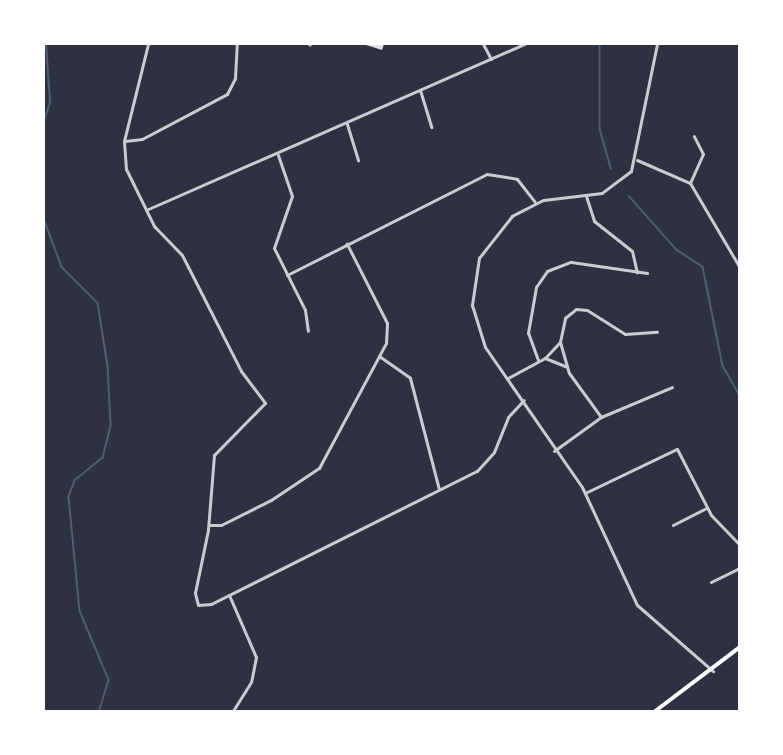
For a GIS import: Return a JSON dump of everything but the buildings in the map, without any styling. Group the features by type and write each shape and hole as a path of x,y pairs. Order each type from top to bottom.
{"main road":[{"path":"654,711 713,671 740,647"}],"street":[{"path":"148,44 124,141 126,169 158,232 182,255 241,371 265,403 216,449 209,525 195,593 198,605 229,595 440,490 487,462 508,417 524,400"},
{"path":"124,141 142,139 222,98 235,78 237,44"},
{"path":"483,44 491,60"},
{"path":"146,210 347,124 386,100 420,90 525,44"},
{"path":"657,44 637,159 615,186 586,195 535,202 493,234 473,281 477,330 524,400 554,451 585,493 637,605 713,671"},
{"path":"420,90 431,127"},
{"path":"347,124 358,160"},
{"path":"690,183 703,154 694,136"},
{"path":"278,155 292,196 273,243 308,317 308,331"},
{"path":"637,159 690,183 739,265"},
{"path":"287,274 487,174 517,179 535,202"},
{"path":"586,195 594,221 632,251 637,272"},
{"path":"209,525 221,525 271,500 319,468 379,356 387,339 387,322 347,244"},
{"path":"538,360 528,333 536,287 547,271 571,262 647,273"},
{"path":"601,417 566,366 561,342 565,318 579,309 620,332 657,332"},
{"path":"508,378 545,358 561,342"},
{"path":"379,356 410,378 440,490"},
{"path":"545,358 566,366"},
{"path":"554,451 601,417 672,387"},
{"path":"585,493 679,450 707,508 740,545"},
{"path":"673,525 707,508"},
{"path":"711,582 740,568"},
{"path":"229,595 256,657 251,682 232,711"}],"waterway":[{"path":"44,121 50,102 46,44"},
{"path":"600,44 600,129 611,168"},
{"path":"44,182 44,206"},
{"path":"629,196 677,250 703,267 723,366 740,395"},
{"path":"44,219 62,267 98,303 108,366 111,426 103,458 75,481 69,497 80,611 109,680 99,712"}]}
